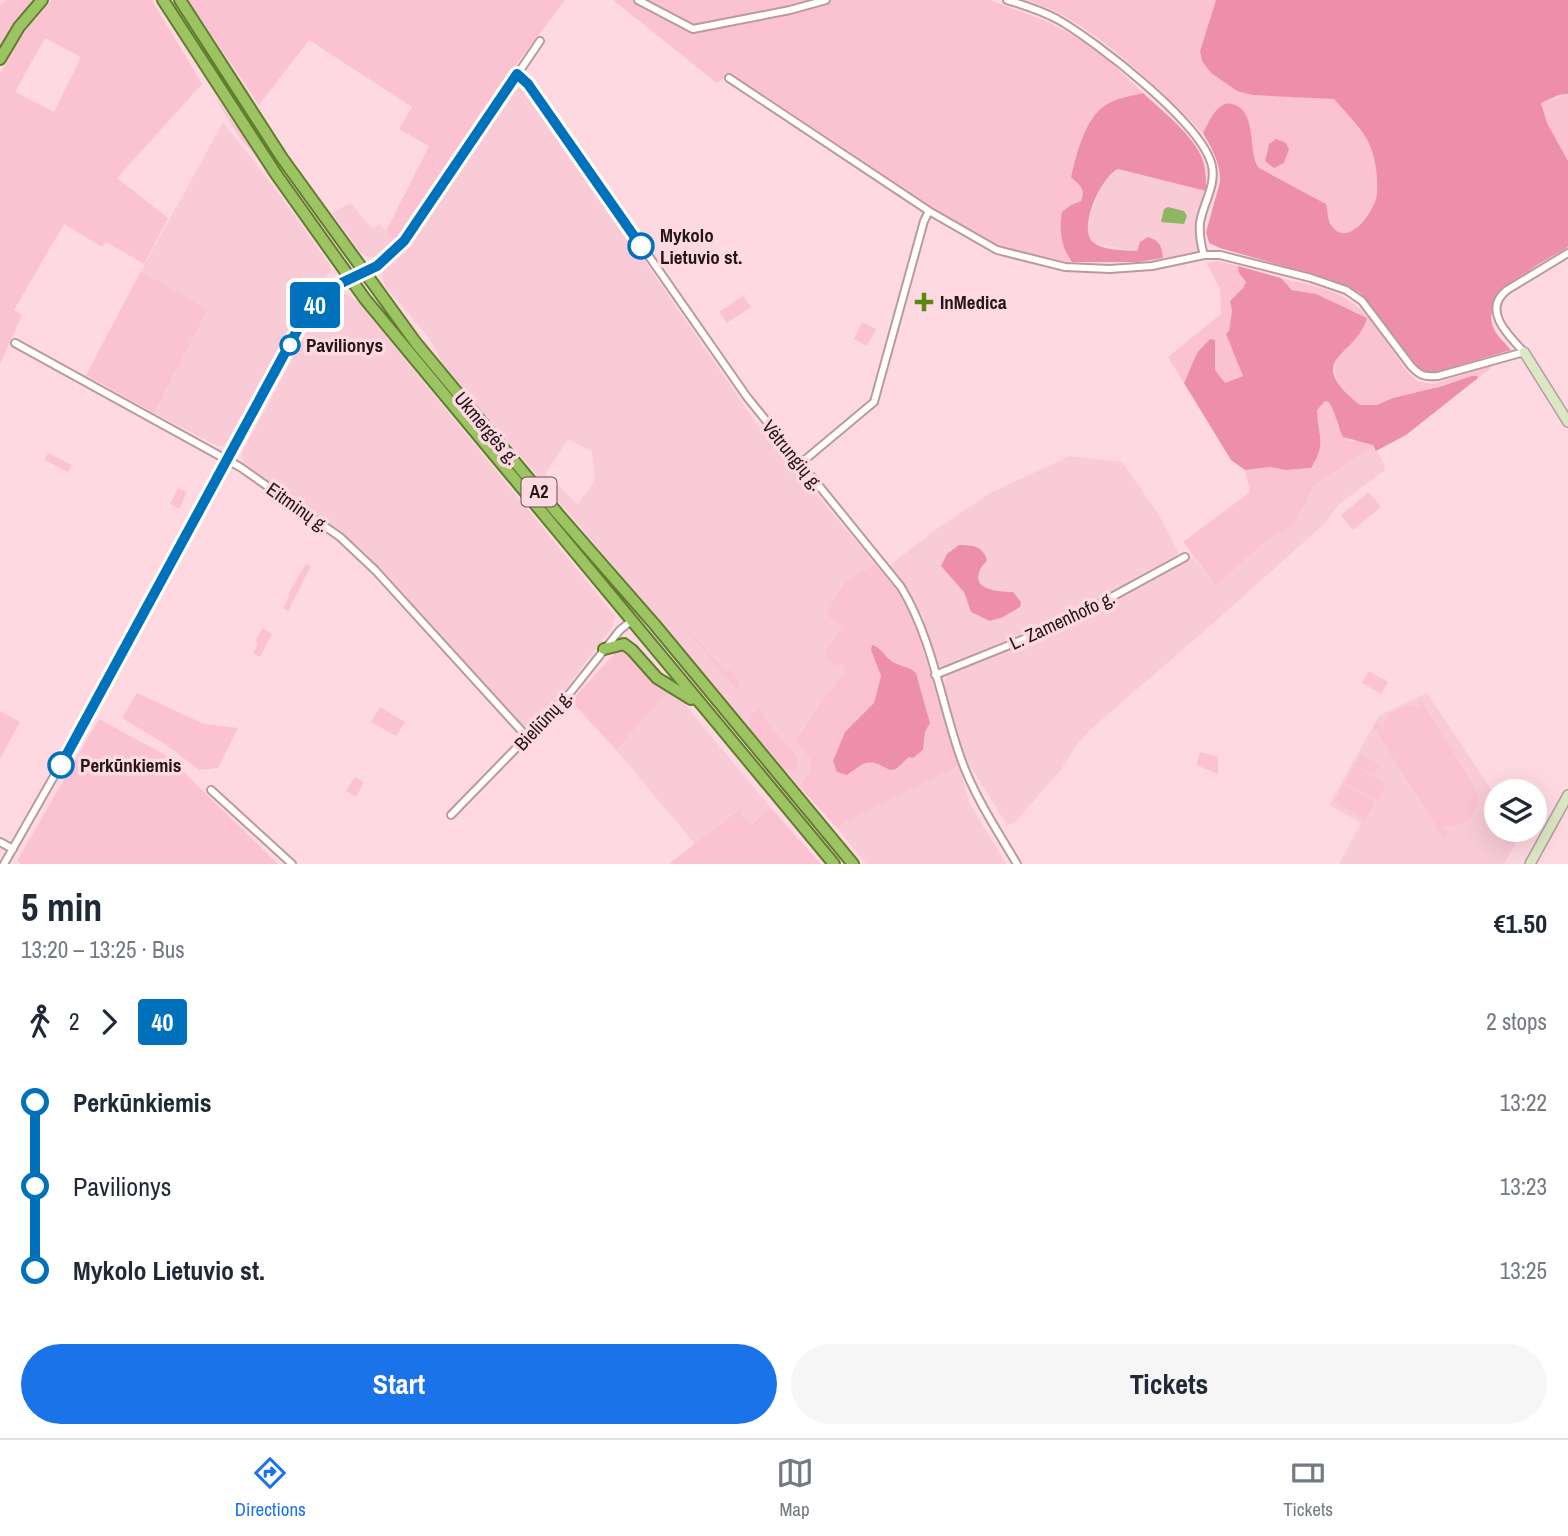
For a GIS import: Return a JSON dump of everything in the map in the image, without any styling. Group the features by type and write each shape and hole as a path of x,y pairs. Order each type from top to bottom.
{"highway":[{"path":"0,59 19,27 42,0"},
{"name":"Ukmergės g.","path":"163,0 276,174 349,279 395,338 834,864"},
{"name":"Ukmergės g.","path":"180,0 282,158 424,352 853,864"},
{"path":"349,279 363,272"},
{"path":"631,621 639,607"},
{"path":"604,649 618,644 628,647 656,678 702,706"}],"main road":[{"path":"1524,352 1568,422"},
{"path":"1530,864 1568,795"}],"street":[{"path":"638,0 693,29 790,10 826,0"},
{"path":"1007,0 1057,19 1088,39 1135,76 1195,134 1212,168 1213,181 1200,222 1200,241 1204,255"},
{"path":"363,272 377,266 404,241 540,41"},
{"name":"Vėtrungių g.","path":"517,74 528,84 747,397 901,587 916,615 965,771 1017,864"},
{"path":"729,78 929,211 997,250 1065,267 1132,268 1204,255 1230,256 1311,278 1346,290 1362,301 1411,366 1421,375 1438,376 1524,352 1499,323 1498,304 1503,293 1568,253"},
{"path":"801,464 874,402 929,211"},
{"path":"4,864 299,327 329,290 349,279"},
{"name":"Eitminų g.","path":"15,343 228,460 354,548 528,738"},
{"name":"L. Zamenhofo g.","path":"935,675 1064,623 1185,557"},
{"name":"Bieliūnų g.","path":"451,815 570,694 604,649 631,621"},
{"path":"211,790 292,864"},
{"path":"0,842 13,849"}],"shaded area":[{"path":"6,0 32,0 0,47 0,5"},
{"path":"52,0 152,0 202,84 117,178 168,218 144,264 106,242 102,247 64,224 14,310 22,315 0,364 0,74 22,35","holes":["45,38 81,57 54,112 15,92"]},
{"path":"188,0 565,0 509,74 454,161 397,243 386,231 429,146 399,129 412,107 309,40 259,105"},
{"path":"613,0 990,0 1051,23 1081,40 1101,53 1143,93 1102,107 1089,124 1071,176 1082,193 1081,201 1071,205 1067,255 1072,262 1047,259 1010,251 976,236 731,73 717,83"},
{"path":"1026,0 1216,0 1200,51 1202,61 1211,73 1237,91 1252,95 1334,98 1364,134 1372,151 1377,194 1371,210 1352,231 1338,232 1330,223 1326,204 1259,168 1232,104 1218,108 1203,133 1134,67 1095,36 1056,12","holes":["1272,140 1286,143 1289,149 1265,156"]},
{"path":"1216,0 1568,0 1568,94 1541,103 1547,123 1568,161 1568,247 1516,280 1495,303 1491,316 1494,329 1511,350 1433,373 1424,372 1416,367 1360,293 1329,279 1209,243 1206,232 1220,176 1215,157 1203,133 1214,113 1222,105 1232,104 1246,114 1255,161 1259,168 1326,204 1330,223 1338,232 1352,231 1360,225 1371,210 1377,194 1372,151 1359,128 1334,99 1252,95 1237,91 1211,73 1202,61 1200,51"},
{"path":"521,88 527,91 755,421 875,564 856,574 826,613 842,627 825,651 838,666 840,664 845,669 795,739 811,760 810,771 799,786 443,364 430,339 385,286 382,275 386,266 405,246 510,92","holes":["568,439 592,452 595,481 578,504 545,474"]},
{"path":"1143,93 1197,148 1205,169 1206,191 1118,169 1105,181 1093,203 1088,226 1089,235 1093,242 1102,247 1137,251 1140,242 1148,237 1160,244 1163,258 1139,262 1072,262 1063,244 1061,219 1062,212 1081,201 1081,187 1071,177 1084,134 1102,107 1115,100"},
{"path":"213,94 259,157 259,159 240,138"},
{"path":"1568,94 1568,161 1547,123 1541,103"},
{"path":"223,122 274,187 330,265 331,271 307,299 227,442 223,446 217,446 154,413 208,309 141,271"},
{"path":"1276,139 1286,143 1289,149 1284,163 1274,168 1265,161 1269,144"},
{"path":"1118,169 1206,191 1197,220 1201,252 1163,258 1162,246 1137,251 1095,244 1087,236 1087,223 1105,177"},
{"path":"350,203 373,229 379,224 397,243 375,257 365,256 360,252 332,213"},
{"path":"1168,207 1184,211 1187,216 1184,224 1161,222 1164,209"},
{"path":"1217,261 1238,266 1239,273 1246,281 1230,301 1232,311 1229,331 1243,376 1225,384 1215,370 1215,340 1197,353 1184,383 1168,357 1221,314 1220,289 1207,263"},
{"path":"1238,266 1281,278 1292,290 1316,294 1367,318 1361,331 1337,358 1333,367 1335,377 1343,389 1360,405 1377,405 1472,376 1478,378 1406,435 1376,451 1373,445 1343,437 1329,402 1325,401 1317,410 1320,446 1311,468 1286,470 1270,467 1245,470 1231,460 1184,383 1197,353 1210,339 1215,340 1215,370 1225,383 1243,376 1226,334 1229,331 1232,311 1230,301 1246,282 1239,273"},
{"path":"141,271 208,309 154,413 86,375"},
{"path":"1281,278 1333,292 1358,307 1410,375 1419,382 1433,384 1490,366 1491,368 1478,378 1477,376 1393,398 1377,405 1360,405 1348,394 1335,375 1338,358 1364,328 1359,313 1294,289"},
{"path":"346,294 357,301 615,616 613,626 561,695 527,727 524,727 364,551 244,465 241,455 302,340 328,301 337,295"},
{"path":"743,296 751,307 727,323 719,312"},
{"path":"862,322 876,329 867,346 854,339"},
{"path":"1325,401 1329,401 1335,410 1337,425 1350,441 1363,441 1373,445 1314,486 1294,525 1264,542 1216,586 1183,542 1250,492 1245,470 1271,467 1286,470 1311,468 1320,445 1317,410"},
{"path":"1373,445 1385,465 1385,470 1339,504 1324,524 1092,728 1077,744 1061,770 1014,823 1007,825 966,759 944,687 946,677 1090,614 1193,557 1216,586 1264,542 1294,525 1314,486"},
{"path":"48,453 72,465 68,472 45,460"},
{"path":"1070,456 1122,462 1159,515 1179,554 1066,617 950,666 940,666 935,660 922,615 900,578 889,566 935,530 990,493"},
{"path":"178,488 187,492 179,509 170,504"},
{"path":"1369,492 1381,507 1353,530 1341,515"},
{"path":"959,545 973,546 983,552 987,560 981,567 979,582 989,589 1013,592 1021,602 1020,607 990,621 971,612 964,592 941,566 947,554"},
{"path":"306,564 311,566 288,611 283,608 290,595 288,594"},
{"path":"875,564 900,594 915,624 959,766 836,827 799,786 810,771 811,760 795,740 845,669 840,664 838,667 825,656 825,651 842,627 826,614 846,580","holes":["879,647 891,662 911,668 916,673 930,723 925,732 923,751 909,757 896,769 875,762 833,761 845,732 874,703 881,676 871,650"]},
{"path":"675,615 726,673 731,669 740,683 738,687 735,688"},
{"path":"262,628 272,634 260,657 253,653"},
{"path":"872,645 893,662 916,673 930,723 925,732 923,750 913,758 909,757 896,769 890,770 867,763 847,775 837,772 833,761 845,732 874,703 881,676 871,650"},
{"path":"617,651 627,651 670,690 616,750 571,701"},
{"path":"1369,671 1388,682 1381,694 1362,683"},
{"path":"670,690 679,697 770,807 750,825 737,810 695,844 616,750"},
{"path":"137,693 204,724 238,728 218,768 199,770 168,746 122,718"},
{"path":"1427,693 1484,779 1484,842 1516,842 1504,864 1339,864 1361,823 1329,805 1379,716"},
{"path":"1421,701 1475,787 1477,795 1475,810 1471,816 1459,824 1443,826 1448,834 1443,837 1373,726 1378,723 1382,729 1391,713 1401,708 1420,708 1418,703"},
{"path":"380,707 405,722 396,736 371,722"},
{"path":"760,707 767,723 797,758 798,766 794,770 785,770 750,729 751,715"},
{"path":"0,711 20,722 0,759"},
{"path":"99,719 167,756 278,864 21,864 17,861"},
{"path":"1200,752 1218,757 1218,774 1196,765"},
{"path":"1361,754 1380,765 1374,775 1355,765"},
{"path":"959,766 969,802 1006,864 866,864 836,827"},
{"path":"1354,766 1386,784 1377,800 1345,783"},
{"path":"355,777 364,782 356,797 346,791"},
{"path":"1343,785 1375,802 1366,819 1334,802"},
{"path":"770,807 821,864 669,864 738,810 751,825"}],"bus line":[{"name":"40","path":"61,765 299,327 318,301 333,287 377,266 404,241 517,74 528,84 641,246"}],"place":[{"name":"Mykolo Lietuvio st.","path":"641,246"},
{"name":"InMedica","path":"924,302"},
{"name":"Pavilionys","path":"290,345"},
{"name":"Perkūnkiemis","path":"61,765"}]}
